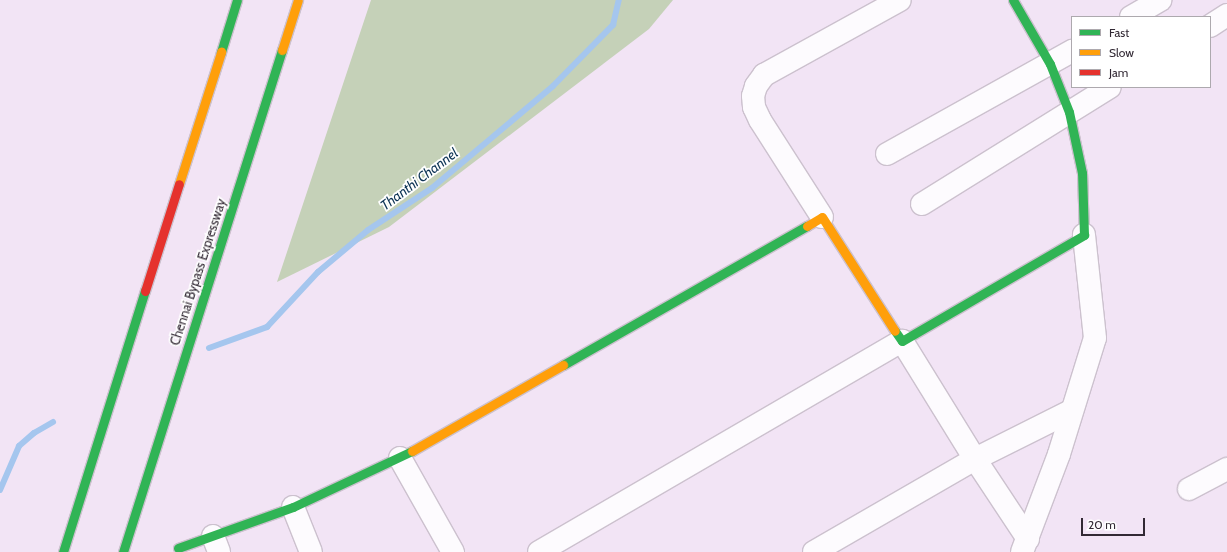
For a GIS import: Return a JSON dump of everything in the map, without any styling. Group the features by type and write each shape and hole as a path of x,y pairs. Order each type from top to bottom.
{"main road":[{"path":"63,552 237,0"},
{"name":"Chennai Bypass Expressway","path":"123,552 298,0"},
{"path":"178,548 216,544 400,458 822,217 902,341 1084,235 1082,173 1069,112 1050,64 1013,0"}],"street":[{"path":"822,217 760,120 754,107 756,86 764,75 900,0"},
{"path":"1133,16 1160,0"},
{"path":"1211,25 1227,15"},
{"path":"887,154 1071,52"},
{"path":"922,204 1108,88"},
{"path":"1025,545 1059,454 1071,411 1095,338 1084,235"},
{"path":"539,552 902,341 975,459 1025,545"},
{"path":"814,552 975,459 1071,411"},
{"path":"400,458 453,552"},
{"path":"1189,489 1227,469"},
{"path":"293,507 311,552"}],"green space":[{"path":"371,0 673,0 649,29 389,227 277,282"}],"waterway":[{"name":"Thanthi Channel","path":"209,348 267,327 318,272 368,230 432,188 553,86 613,25 619,0"},
{"name":"Thanthi Channel","path":"0,490 19,446 34,433 53,422"}],"traffic: fast":[{"path":"221,52 237,0"},
{"path":"895,331 902,341 1084,235 1082,173 1069,112 1050,64 1013,0"},
{"path":"123,552 282,50"},
{"path":"563,365 807,226"},
{"path":"63,552 145,291"},
{"path":"178,548 293,507 412,451"}],"traffic: slow":[{"path":"282,50 298,0"},
{"path":"179,184 221,52"},
{"path":"807,226 822,217 895,331"},
{"path":"412,451 563,365"}],"traffic: jam":[{"path":"145,291 179,184"}]}
